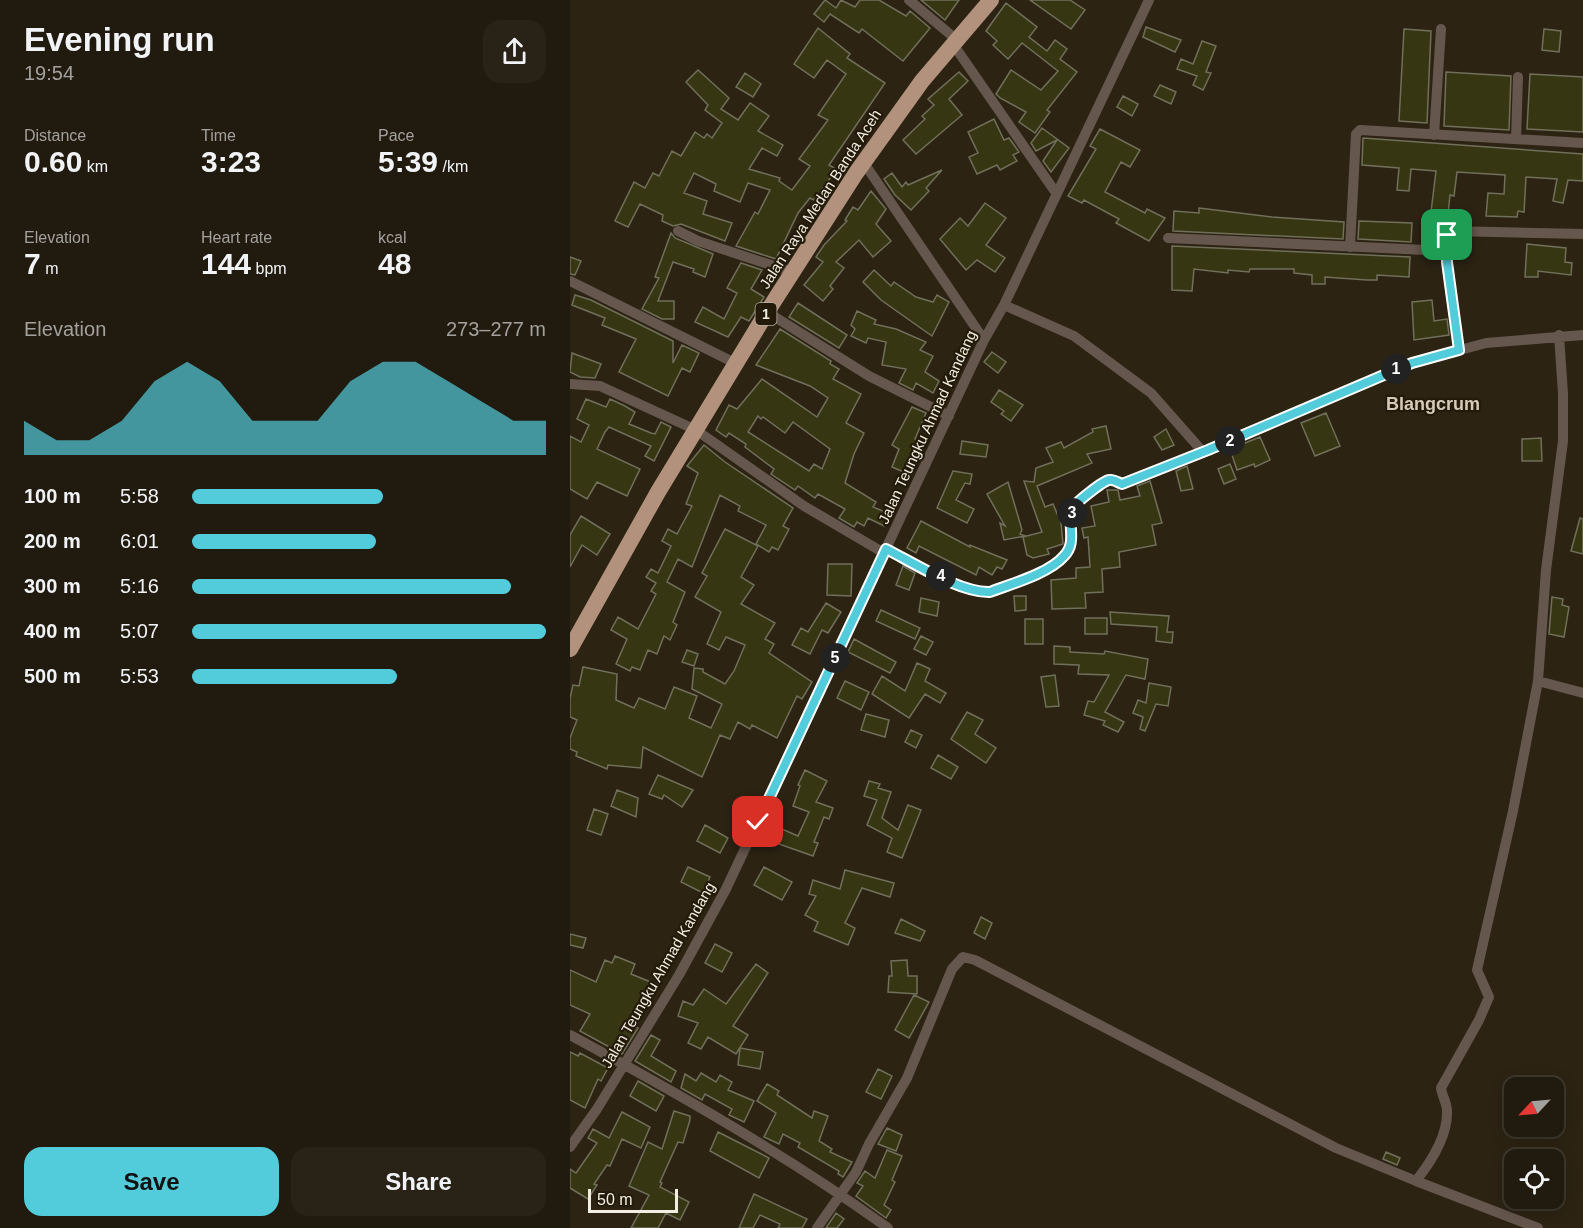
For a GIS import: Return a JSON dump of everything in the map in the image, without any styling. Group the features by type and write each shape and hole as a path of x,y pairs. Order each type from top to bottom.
{"highway":[{"name":"Jalan Raya Medan Banda Aceh","path":"570,649 696,430 792,272 864,163 922,81 991,0"}],"street":[{"path":"909,0 955,42 1056,193"},
{"name":"Jalan Teungku Ahmad Kandang","path":"570,1147 597,1109 679,975 726,889 984,340 1004,305 1149,0"},
{"path":"1434,135 1441,29"},
{"path":"1516,139 1518,77"},
{"path":"1350,247 1357,131 1583,142"},
{"path":"864,163 984,340"},
{"path":"1459,350 1447,235 1453,230 1583,234"},
{"path":"678,231 698,241 747,255 792,272"},
{"path":"1168,238 1447,251"},
{"path":"570,281 737,364"},
{"path":"1004,305 1074,336 1151,393 1203,452"},
{"path":"767,312 869,376 949,416"},
{"path":"1416,1181 1430,1162 1446,1129 1447,1108 1441,1088 1489,997 1478,970 1511,822 1538,681 1546,570 1563,441 1559,335"},
{"path":"570,384 600,386 696,430 804,507 885,551 980,593 990,592 1052,566 1066,555 1073,538 1070,520 1074,506 1104,481 1111,479 1122,484 1412,363 1459,350 1518,338 1583,335"},
{"path":"1538,681 1583,693"},
{"path":"817,1228 856,1172 869,1144 907,1078 952,969 961,957 975,960 1336,1148 1538,1228"},
{"path":"570,1035 624,1064 840,1193 888,1228"}],"building":[{"path":"825,0 836,8 841,0 855,7 860,0 879,0 906,16 910,11 930,28 903,61 862,29 859,33 830,14 824,22 814,14"},
{"path":"921,0 959,0 945,20"},
{"path":"1030,0 1070,0 1085,10 1071,29"},
{"path":"1006,3 1037,27 1029,37 1047,51 1055,40 1067,49 1060,59 1077,72 1047,110 1050,112 1035,133 1019,122 1026,112 996,94 1011,70 1041,90 1058,71 1022,43 1008,59 993,45 997,41 986,31"},
{"path":"1146,27 1181,40 1175,52 1143,37"},
{"path":"818,28 850,54 847,58 885,83 829,165 836,169 831,177 814,200 810,198 798,213 776,259 736,246 755,212 758,214 770,190 748,183 740,202 714,191 716,184 694,173 684,193 707,201 703,214 732,223 725,241 681,224 673,226 662,221 663,215 640,204 628,227 615,221 634,182 645,188 653,173 659,176 672,151 681,156 695,132 704,138 707,134 712,138 722,123 705,110 708,105 686,82 698,70 729,98 721,109 738,120 750,103 769,116 758,131 783,145 777,156 762,148 749,169 780,178 779,181 792,190 810,166 799,159 828,120 818,115 846,74 827,60 814,78 794,64"},
{"path":"1404,29 1431,31 1427,123 1399,121"},
{"path":"1544,29 1561,31 1559,52 1542,50"},
{"path":"1202,41 1216,46 1206,72 1211,73 1203,90 1193,85 1197,76 1177,69 1181,59 1193,64"},
{"path":"959,72 968,81 949,99 962,115 916,154 903,140 925,119 922,116 934,105 928,99"},
{"path":"1446,72 1511,76 1509,130 1444,126"},
{"path":"745,73 761,84 753,97 736,87"},
{"path":"1530,74 1583,77 1583,132 1527,129"},
{"path":"1160,85 1176,92 1171,104 1154,96"},
{"path":"1123,96 1138,104 1132,116 1117,107"},
{"path":"994,119 1004,140 1009,138 1019,152 1013,155 1017,161 1000,170 997,165 977,174 969,157 978,153 968,132"},
{"path":"1042,128 1069,148 1051,172 1043,161 1057,140 1036,151 1031,143"},
{"path":"1100,129 1140,150 1130,167 1121,162 1105,192 1145,213 1147,209 1165,218 1149,241 1116,223 1119,219 1084,200 1082,203 1068,196 1096,149 1090,146"},
{"path":"1363,138 1583,154 1583,181 1568,180 1563,203 1553,201 1557,179 1526,177 1524,212 1518,211 1517,217 1486,216 1488,193 1504,194 1505,175 1457,172 1454,196 1450,195 1448,214 1431,212 1436,171 1411,169 1409,191 1397,190 1399,168 1362,165"},
{"path":"942,170 926,188 929,191 911,210 895,195 884,179 892,173 902,187 906,182 908,185"},
{"path":"871,191 886,209 876,224 891,241 873,257 859,240 836,262 844,268 830,286 833,289 823,301 804,285 823,262 816,257 847,221 845,220 853,207 858,210"},
{"path":"985,203 1006,218 986,245 1005,258 995,272 977,260 966,270 940,239 960,218 968,226"},
{"path":"1199,208 1272,217 1344,222 1343,239 1173,231 1174,211 1199,213"},
{"path":"1359,221 1412,223 1411,242 1358,239"},
{"path":"671,233 675,238 713,254 705,277 693,272 694,269 673,262 658,301 674,301 674,319 662,319 642,309 659,278 655,277"},
{"path":"1527,244 1566,248 1565,262 1572,263 1571,275 1538,271 1538,277 1525,277"},
{"path":"1172,246 1410,257 1409,277 1377,275 1377,280 1367,280 1325,277 1325,284 1312,284 1312,275 1294,273 1294,269 1250,269 1249,272 1228,270 1228,273 1194,269 1192,291 1172,290"},
{"path":"570,257 581,261 575,275 570,274"},
{"path":"741,263 762,270 751,289 764,297 749,321 741,317 728,337 695,322 703,307 724,319 737,293 727,288"},
{"path":"874,270 891,286 894,282 916,297 933,302 937,295 949,302 932,336 881,300 863,282"},
{"path":"575,295 591,300 673,341 673,363 682,345 699,353 690,372 682,368 668,396 619,372 636,339 602,325 605,318 572,305"},
{"path":"1432,300 1434,321 1447,319 1449,335 1414,340 1412,302"},
{"path":"798,303 847,335 839,348 789,317"},
{"path":"857,311 876,320 874,324 896,329 926,342 920,350 933,356 925,372 939,381 933,393 916,383 913,390 899,383 906,369 882,365 886,342 868,338 866,343 851,336 855,329 851,325"},
{"path":"780,329 831,361 830,364 839,369 833,379 861,394 846,423 864,433 854,454 845,483 876,502 873,507 890,514 884,526 868,518 864,526 857,522 854,527 839,518 845,509 818,494 815,498 798,486 795,490 771,474 774,469 745,447 746,444 729,433 726,437 716,430 729,405 737,409 762,379 817,417 828,398 810,386 756,365","holes":["758,416 761,419 763,417 785,433 793,422 830,449 822,469 814,464 809,471 748,432"]},
{"path":"992,352 1006,362 998,373 984,362"},
{"path":"572,353 601,364 595,378 580,377 570,372"},
{"path":"999,390 1023,405 1011,421 1001,414 1004,411 991,402"},
{"path":"586,399 606,407 610,399 625,406 635,412 629,424 651,433 655,434 661,422 671,427 654,461 645,456 651,446 609,427 605,432 597,449 640,469 627,496 597,482 587,499 570,489 570,436 581,442 589,425 577,419"},
{"path":"912,407 926,413 915,439 923,443 915,459 918,460 911,475 892,467 899,449 892,445"},
{"path":"1326,413 1340,446 1315,456 1301,423"},
{"path":"1106,426 1111,449 1087,454 1092,463 1037,486 1045,507 1053,504 1061,523 1063,544 1047,549 1049,554 1033,558 1027,555 1023,537 1042,532 1024,481 1034,482 1036,468 1053,462 1046,448 1061,442 1064,448 1093,432 1092,429"},
{"path":"1166,429 1174,445 1162,450 1154,437"},
{"path":"1260,437 1270,460 1255,467 1254,464 1237,470 1230,449"},
{"path":"1541,438 1542,461 1522,461 1522,439"},
{"path":"962,441 988,445 986,457 960,454"},
{"path":"704,445 793,508 783,526 789,529 778,550 772,547 769,552 756,544 766,525 738,511 740,506 720,495 692,567 678,559 667,582 685,592 673,622 677,625 670,640 664,636 657,654 648,650 640,670 632,667 630,671 616,664 627,639 611,630 618,617 638,629 656,594 651,591 656,583 646,577 651,569 658,573 671,546 662,541 668,529 677,534 692,506 686,504 698,473 687,466"},
{"path":"1230,464 1236,479 1224,484 1218,469"},
{"path":"1187,466 1193,489 1181,491 1176,471"},
{"path":"953,471 972,474 970,484 965,483 956,500 974,509 967,523 937,508"},
{"path":"1150,481 1162,523 1152,525 1156,545 1119,552 1120,567 1102,569 1103,592 1085,593 1086,608 1052,609 1051,580 1076,578 1076,568 1090,567 1088,537 1084,538 1082,528 1095,526 1091,506 1109,502 1107,490 1118,490 1120,500 1140,496 1137,486"},
{"path":"1008,482 1022,530 1020,534 1025,536 1004,540 1000,523 1005,526 987,494"},
{"path":"581,516 610,534 597,555 582,545 570,567 570,535"},
{"path":"1580,518 1583,519 1583,554 1571,551"},
{"path":"921,521 970,547 970,545 1007,560 1002,569 997,567 992,575 979,567 976,575 919,546 916,553 907,548"},
{"path":"725,529 758,546 741,577 754,585 741,604 775,623 765,639 774,644 769,653 812,682 802,699 797,696 777,738 752,725 750,729 738,722 730,739 720,735 702,777 643,747 641,768 608,765 607,769 576,756 577,752 570,749 570,738 577,720 570,717 570,698 573,685 579,686 583,667 617,674 616,700 634,708 639,698 665,709 674,687 697,696 689,718 711,728 722,704 692,689 694,668 703,669 703,672 725,684 734,671 745,645 726,637 719,650 707,644 721,612 695,597 707,576 702,573"},
{"path":"828,564 852,564 851,596 827,595"},
{"path":"903,566 915,573 909,590 896,585"},
{"path":"1014,596 1026,596 1026,610 1015,611"},
{"path":"1552,597 1563,599 1562,605 1569,607 1564,637 1549,634"},
{"path":"921,598 939,602 937,616 919,612"},
{"path":"826,603 841,612 828,633 822,630 810,654 792,645 801,628 808,632"},
{"path":"881,610 920,628 915,639 876,621"},
{"path":"1110,612 1169,616 1167,632 1173,632 1172,643 1156,641 1157,627 1111,624"},
{"path":"1085,618 1107,618 1107,634 1085,634"},
{"path":"1025,619 1043,619 1043,644 1025,644"},
{"path":"921,636 933,642 926,655 914,649"},
{"path":"854,639 896,662 890,673 848,652"},
{"path":"1054,646 1070,647 1070,652 1104,654 1105,651 1148,659 1145,679 1126,675 1105,712 1124,722 1118,732 1103,725 1105,721 1084,715 1088,701 1094,702 1109,675 1078,674 1079,665 1054,664"},
{"path":"687,650 698,654 694,666 682,662"},
{"path":"917,663 930,669 925,681 946,693 940,703 925,694 909,718 872,694 882,676 905,691"},
{"path":"1055,675 1059,706 1046,707 1041,677"},
{"path":"845,681 869,692 861,710 837,698"},
{"path":"1149,683 1171,687 1168,706 1156,704 1145,731 1140,729 1143,717 1133,713 1138,700 1146,703"},
{"path":"967,712 983,720 975,734 996,748 986,763 951,739"},
{"path":"866,714 889,720 885,737 861,730"},
{"path":"911,730 922,735 916,748 905,742"},
{"path":"938,755 958,767 951,779 931,768"},
{"path":"805,770 827,781 816,802 833,808 829,819 824,817 814,842 818,843 813,856 762,838 768,823 798,836 809,812 793,806 800,786 798,785"},
{"path":"658,775 693,790 682,807 664,795 662,799 649,794"},
{"path":"869,781 880,784 878,788 891,792 882,818 898,830 908,805 921,810 902,858 887,852 892,838 867,825 877,800 864,796"},
{"path":"617,790 638,798 636,817 611,806"},
{"path":"594,809 608,814 601,835 587,830"},
{"path":"705,825 728,838 720,853 697,841"},
{"path":"688,867 710,877 703,893 681,882"},
{"path":"764,867 792,882 782,900 754,885"},
{"path":"845,870 894,883 890,897 862,888 845,923 855,928 848,945 814,931 818,922 805,915 816,896 809,894 813,880 840,889"},
{"path":"981,917 992,923 985,939 974,933"},
{"path":"901,919 925,931 920,941 895,933"},
{"path":"570,934 586,938 583,948 570,945"},
{"path":"715,944 732,953 722,972 705,963"},
{"path":"615,956 635,964 631,974 658,985 654,995 649,993 636,1027 638,1028 622,1054 580,1031 590,1014 570,1005 570,970 596,982 605,960 612,963"},
{"path":"907,960 908,976 917,976 917,994 888,992 889,976 892,976 891,961"},
{"path":"756,964 768,973 733,1026 748,1035 736,1054 708,1037 701,1049 688,1043 698,1023 678,1016 683,1001 693,1005 704,989 726,1004"},
{"path":"914,995 929,1002 909,1038 895,1030"},
{"path":"651,1035 660,1040 651,1056 676,1071 671,1082 635,1061"},
{"path":"740,1048 763,1052 760,1069 738,1065"},
{"path":"570,1052 578,1056 580,1053 608,1068 601,1081 598,1079 585,1108 570,1100"},
{"path":"878,1069 892,1076 881,1099 866,1092"},
{"path":"701,1073 716,1082 720,1075 732,1082 728,1090 754,1101 744,1122 729,1115 732,1109 705,1094 702,1100 681,1088 685,1074 696,1081"},
{"path":"638,1081 664,1096 656,1111 630,1096"},
{"path":"767,1084 779,1091 777,1095 812,1118 814,1111 828,1116 819,1141 832,1149 830,1152 852,1162 843,1177 838,1174 839,1171 798,1147 800,1143 783,1134 779,1144 764,1137 776,1113 757,1101"},
{"path":"674,1111 690,1116 690,1120 683,1143 678,1142 660,1182 662,1183 660,1187 689,1202 680,1220 666,1213 658,1228 631,1228 649,1195 629,1186 648,1142 662,1149"},
{"path":"622,1112 650,1127 641,1148 622,1139 610,1166 607,1165 594,1184 597,1185 588,1199 570,1188 570,1169 576,1173 597,1143 588,1138 593,1129 609,1138"},
{"path":"887,1128 902,1135 896,1151 878,1144"},
{"path":"718,1132 769,1158 759,1178 710,1151"},
{"path":"887,1150 902,1156 892,1180 895,1182 884,1205 891,1210 886,1218 856,1196 863,1186 857,1183 865,1171 875,1178"},
{"path":"1386,1152 1400,1158 1397,1165 1383,1159"},
{"path":"754,1194 807,1219 802,1228 778,1228 780,1224 760,1215 753,1228 739,1228"},
{"path":"836,1213 844,1219 837,1228 826,1228"}],"district":[{"name":"Blangcrum","path":"1433,404"}],"route":[{"path":"758,822 886,549 964,587 980,593 990,592 1052,566 1066,555 1073,538 1070,520 1074,506 1104,481 1111,479 1122,484 1412,363 1459,350 1457,322 1447,262 1447,235"}]}
